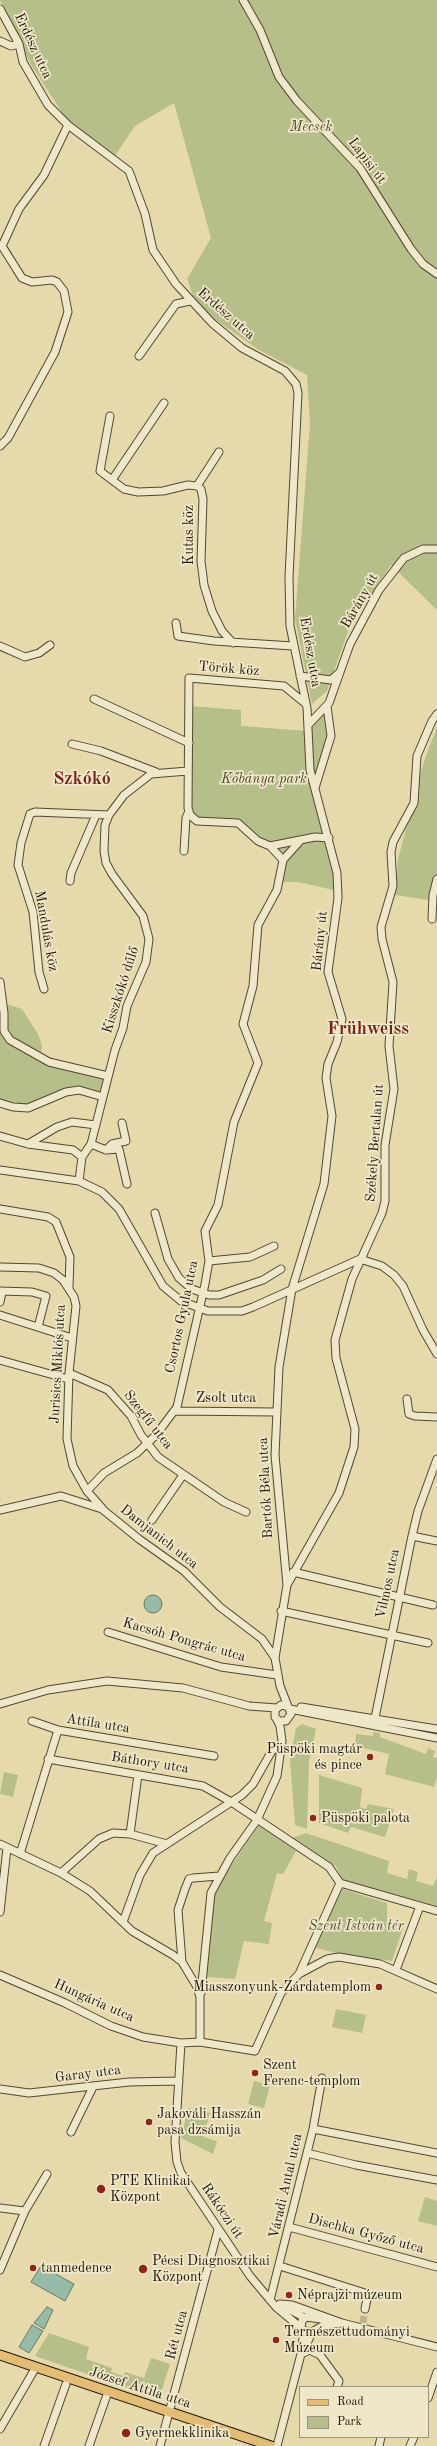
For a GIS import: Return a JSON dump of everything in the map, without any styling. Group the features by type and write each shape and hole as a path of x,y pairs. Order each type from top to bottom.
{"main road":[{"name":"József Attila utca","path":"0,2355 271,2446"}],"street":[{"name":"Lapisi út","path":"243,0 260,30 279,77 297,101 360,168 411,249 423,264 437,274"},
{"name":"Erdész utca","path":"0,9 19,44 23,62 48,105 68,125 129,171 144,214 153,250 190,301 242,348 276,364 285,371 297,388 298,420 295,449 289,577 293,646 307,706 308,725"},
{"path":"0,41 11,46 19,44"},
{"path":"0,446 8,438 55,352 68,312 64,291 57,282 52,280 32,282 22,278 1,249 19,209 44,175 68,125"},
{"path":"139,356 176,304 190,301"},
{"path":"112,480 164,403"},
{"name":"Kutas köz","path":"110,416 99,468 100,471 124,489 138,492 197,486 201,489 203,499 201,561 204,585 212,611 222,631 233,643"},
{"path":"197,486 203,474 219,452"},
{"name":"Bárány út","path":"292,1289 324,1184 332,1116 326,1078 342,1019 328,972 338,898 335,862 315,788 308,750 308,725 327,706 350,644 379,590 404,558 414,552 437,549"},
{"path":"176,624 178,636 233,643 293,646"},
{"path":"0,646 25,657 39,653 50,645"},
{"path":"300,676 331,680 340,672"},
{"name":"Török köz","path":"188,771 189,678 284,686 307,706"},
{"path":"94,699 189,743"},
{"path":"307,706 320,713"},
{"path":"315,788 329,750 331,736 327,706"},
{"name":"Székely Bertalan út","path":"287,1585 339,1493 354,1447 355,1429 336,1358 335,1340 360,1259 382,1213 385,1201 385,1145 394,1089 389,1046 393,982 382,938 381,927 393,886 391,852 393,842 414,803 417,756 432,721 437,714"},
{"path":"72,744 101,751 156,772 188,771 189,811 186,818 184,851"},
{"path":"108,815 137,784 156,772"},
{"path":"189,811 197,821 203,823 238,823 258,841 270,846 283,860 300,841"},
{"name":"Mandulás köz","path":"44,989 39,972 33,912 18,865 21,843 30,814 35,812 108,815"},
{"path":"70,881 71,873 96,815"},
{"name":"Kisszkókó dűlő","path":"79,1181 82,1157 91,1144 130,996 146,962 149,939 143,916 112,874 106,863 104,841 108,815"},
{"path":"270,846 315,837 329,838"},
{"name":"Csortos Gyula utca","path":"87,1490 104,1473 138,1453 175,1411 203,1294 209,1261 205,1231 218,1205 234,1122 258,1063 243,1024 253,986 258,925 277,890 283,860"},
{"path":"432,919 433,895 437,878"},
{"path":"0,982 4,1013 4,1031 10,1040 32,1055 49,1062 108,1076"},
{"path":"0,1103 13,1108 28,1108 66,1092 79,1090 103,1097"},
{"path":"28,1144 68,1123 96,1125"},
{"path":"106,1150 112,1144 126,1141 122,1123"},
{"path":"0,1136 28,1144 72,1150 82,1157"},
{"path":"91,1144 106,1150 119,1149 126,1184"},
{"path":"0,1170 79,1181 102,1192 118,1209 163,1286 181,1300 199,1309 216,1312 242,1311 360,1259 382,1266 394,1275 403,1286 423,1330 437,1354"},
{"path":"0,1209 48,1216 56,1222 70,1257 69,1288"},
{"path":"155,1213 168,1259 179,1278 186,1285 203,1294 219,1295 231,1292 263,1280 281,1269"},
{"path":"209,1261 250,1257 274,1246"},
{"name":"Jurisics Miklós utca","path":"0,1267 39,1268 54,1273 69,1288 76,1306 68,1376 67,1439 73,1466 87,1490 102,1508"},
{"name":"Bartók Béla utca","path":"288,1708 277,1675 275,1658 281,1611 287,1585 275,1455 276,1412 283,1336 292,1289"},
{"path":"0,1302 1,1291 32,1292 46,1296 38,1327"},
{"path":"0,1315 72,1338"},
{"name":"Szegfű utca","path":"0,1360 68,1376 108,1390 131,1416 147,1444 158,1458 224,1502 246,1512"},
{"path":"407,1399 409,1414 415,1416 437,1416"},
{"name":"Zsolt utca","path":"175,1411 276,1412"},
{"name":"Vilmos utca","path":"375,1718 398,1597 418,1511 437,1460"},
{"path":"152,1520 183,1475"},
{"name":"Damjanich utca","path":"0,1510 61,1496 102,1508 139,1539 184,1571 220,1607 262,1639 275,1658"},
{"path":"412,1536 437,1541"},
{"path":"293,1572 433,1605"},
{"path":"281,1611 390,1636 428,1643"},
{"name":"Kacsóh Pongrác utca","path":"108,1632 221,1667 277,1675"},
{"path":"0,1704 48,1690 108,1681 183,1688 249,1706 276,1718 281,1722 318,1716 329,1710"},
{"name":"Bartók Béla utca","path":"276,1718 280,1686"},
{"path":"249,1706 288,1708 318,1716 437,1738"},
{"path":"301,1707 329,1710 437,1729"},
{"path":"282,1741 289,1720 288,1708"},
{"path":"200,2042 200,1997 210,1901 220,1876 257,1820 277,1776 282,1741 280,1726 276,1718"},
{"path":"32,1721 58,1730"},
{"name":"Attila utca","path":"20,1854 58,1730 214,1756"},
{"path":"123,1922 148,1859 157,1849 168,1844 232,1803 253,1784 273,1749 282,1749"},
{"name":"Báthory utca","path":"48,1759 200,1785 241,1808 329,1868 340,1883"},
{"path":"130,1834 138,1775"},
{"path":"60,1872 99,1839 113,1833 130,1834 168,1844"},
{"path":"0,1844 60,1872 103,1901 123,1922 142,1938 173,1955 182,1962 197,1987 200,1997"},
{"path":"0,1912 7,1848"},
{"path":"182,1962 178,1910 189,1879 220,1876"},
{"path":"299,1974 340,1883 437,1911"},
{"path":"396,1970 420,1906"},
{"path":"299,1974 318,1962 339,1957 380,1964 437,1989"},
{"name":"Hungária utca","path":"0,1974 66,2003 111,2026 143,2037 181,2043 200,2042 255,2051 281,1993 299,1974"},
{"name":"Rákóczi út","path":"181,2043 180,2081 175,2142 177,2162 218,2230 250,2276 270,2300 308,2330 324,2325 342,2323"},
{"name":"Váradi Antal utca","path":"270,2300 280,2266 313,2129 322,2078"},
{"name":"Garay utca","path":"0,2088 29,2093 129,2082 180,2081"},
{"path":"72,2132 93,2087"},
{"path":"313,2129 437,2153"},
{"path":"307,2153 356,2165 437,2180"},
{"path":"0,2270 25,2211 47,2174"},
{"path":"0,2208 25,2211"},
{"name":"Dischka Győző utca","path":"289,2227 437,2267"},
{"name":"Rét utca","path":"160,2446 218,2230"},
{"path":"280,2266 368,2294 366,2309"},
{"name":"Rákóczi út","path":"270,2300 305,2318 334,2320"},
{"name":"Rákóczi út","path":"280,2304 297,2306 342,2323 362,2326 437,2347"},
{"path":"305,2318 302,2321 308,2330"},
{"path":"277,2446 308,2330 314,2319"},
{"path":"302,2354 310,2350 320,2355 339,2381 337,2386"},
{"path":"0,2428 36,2368"},
{"path":"434,2390 437,2372"},
{"path":"44,2446 66,2384"},
{"path":"89,2446 108,2392"}],"green space":[{"name":"Mecsek","path":"0,0 437,0 437,610 391,565 351,623 327,691 312,704 295,619 310,423 307,375 259,350 213,318 195,301 187,279 211,238 174,103 135,126 114,157 65,117 30,63"},
{"name":"Kőbánya park","path":"190,706 241,710 241,726 308,731 325,709 331,726 315,788 338,891 298,882 280,882 283,860 238,823 203,823 190,815"},
{"path":"437,727 437,901 435,901 395,895 398,859 424,761"},
{"path":"0,987 7,1004 22,1009 38,1034 42,1046 41,1054 49,1060 107,1075 102,1096 79,1088 27,1107 0,1101"},
{"path":"302,1724 316,1729 309,1762 307,1829 295,1825 290,1760 296,1728"},
{"path":"373,1732 380,1733 380,1737 426,1754 428,1748 435,1751 433,1757 437,1758 437,1777 434,1787 385,1774 389,1754 355,1746 356,1734 373,1736"},
{"path":"4,1772 18,1775 13,1797 0,1794"},
{"path":"319,1775 362,1788 360,1807 366,1809 368,1804 394,1809 385,1837 351,1827 348,1833 319,1823"},
{"path":"260,1824 296,1851 283,1874 277,1873 264,1921 272,1923 269,1944 244,1941 235,1979 207,1977 213,1897 219,1883"},
{"path":"306,1833 389,1861 387,1873 407,1879 409,1869 418,1872 416,1881 433,1886 437,1876 437,1906 342,1881 336,1866 320,1859 292,1838"},
{"name":"Szent István tér","path":"339,1888 387,1903 387,1923 403,1928 392,1961 340,1954 313,1947"},
{"path":"336,2009 366,2015 362,2033 332,2027"},
{"path":"254,2081 270,2085 264,2108 248,2104"},
{"path":"188,2108 210,2113 203,2137 217,2141 213,2154 181,2138"},
{"path":"425,2197 437,2201 437,2226 418,2221"},
{"path":"49,2333 89,2347 86,2359 112,2368 111,2372 124,2376 125,2372 144,2378 151,2358 170,2364 159,2399 35,2356"}],"shaded area":[{"path":"153,1595 159,1598 162,1604 159,1610 153,1613 147,1610 144,1604 147,1598"},
{"path":"41,2266 74,2284 65,2301 31,2282"},
{"path":"47,2307 53,2310 44,2329 34,2323"},
{"path":"32,2325 43,2331 29,2353 19,2347"}],"tunnel":[{"path":"363,2323 365,2309"}],"place":[{"name":"Püspöki magtár és pince","path":"370,1757"},
{"name":"Püspöki palota","path":"313,1818"},
{"name":"Miasszonyunk-Zárdatemplom","path":"379,1987"},
{"name":"Szent Ferenc-templom","path":"255,2073"},
{"name":"Jakováli Hasszán pasa dzsámija","path":"149,2122"},
{"name":"PTE Klinikai Központ","path":"101,2189"},
{"name":"tanmedence","path":"33,2268"},
{"name":"Pécsi Diagnosztikai Központ","path":"143,2269"},
{"name":"Néprajzi múzeum","path":"289,2295"},
{"name":"Természettudományi Múzeum","path":"276,2340"},
{"name":"Gyermekklinika","path":"126,2433"}],"district":[{"name":"Szkókó","path":"82,779"},
{"name":"Frühweiss","path":"368,1029"}]}
